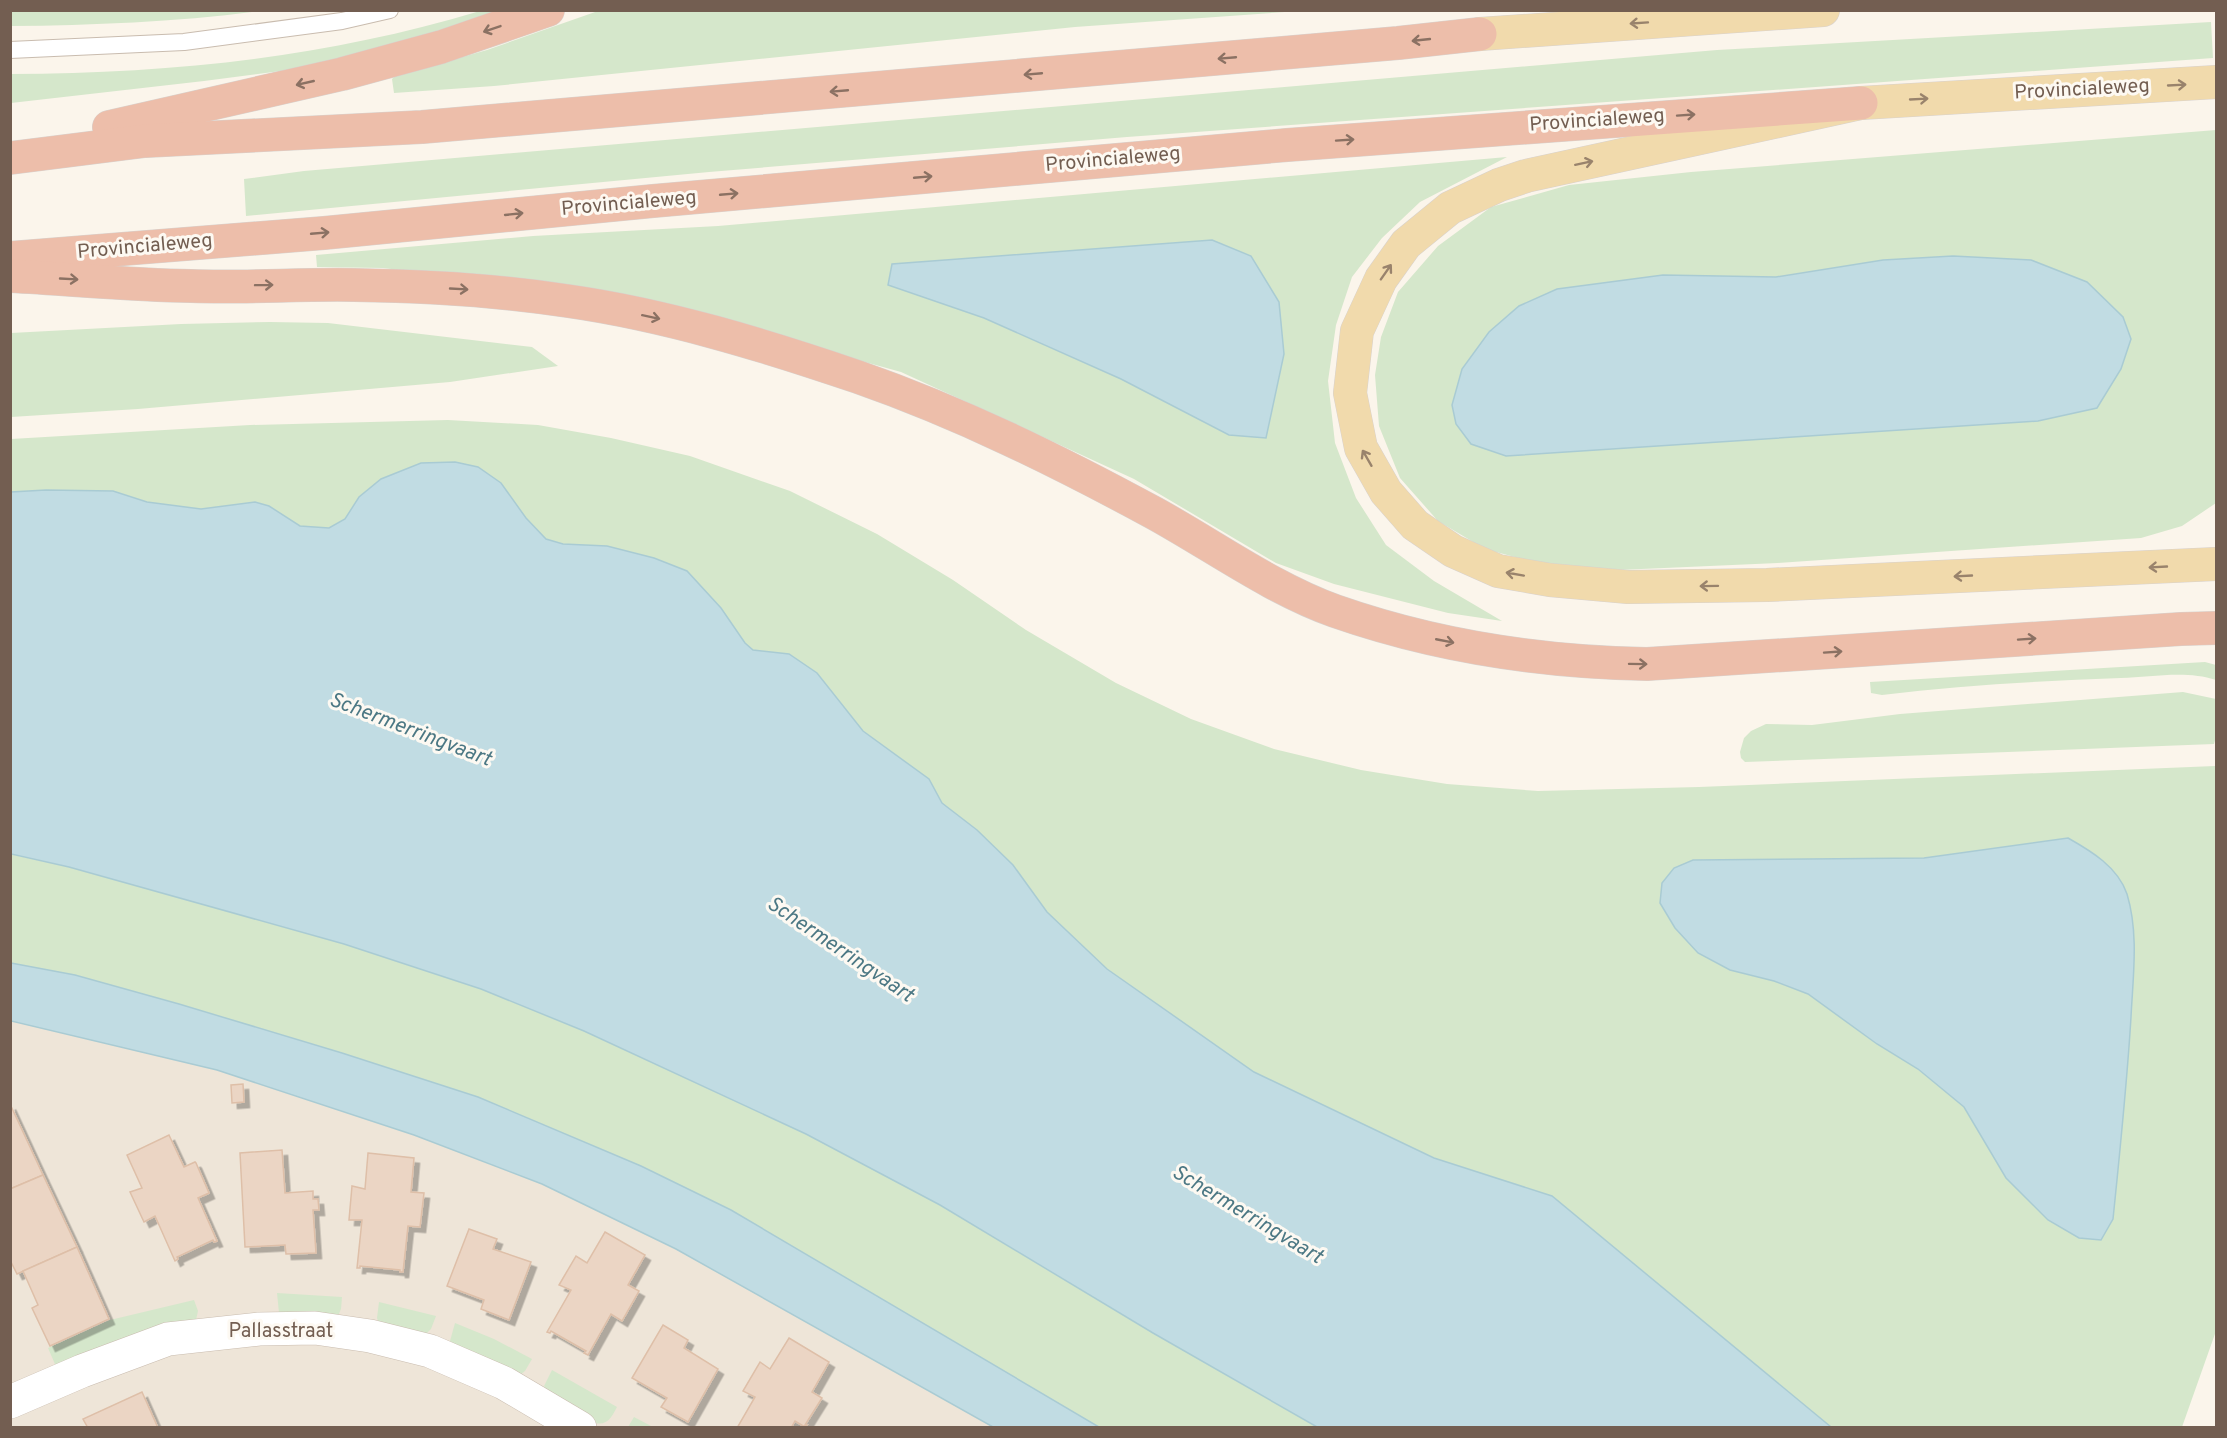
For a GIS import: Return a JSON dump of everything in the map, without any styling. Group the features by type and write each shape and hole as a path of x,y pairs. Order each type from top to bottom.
{"highway":[{"path":"10,150 342,75 441,46 548,10"},
{"path":"10,159 145,141 422,128 1480,34"},
{"name":"Provincialeweg","path":"10,258 324,233 653,201 1287,145 1861,103"},
{"path":"10,276 192,286 354,285 467,289 569,301 655,318 758,345 856,376 1008,437 1155,514 1279,585 1332,610 1433,639 1495,651 1601,663 1647,664 2217,628"}],"main road":[{"path":"1480,34 1823,10"},
{"name":"Provincialeweg","path":"1861,103 2217,82"},
{"path":"1861,103 1526,176 1499,185 1450,208 1441,215 1407,244 1381,279 1357,331 1350,393 1361,448 1386,492 1415,525 1454,551 1498,571 1550,580 1628,587 1779,585 2217,564"}],"street":[{"name":"Pallasstraat","path":"10,1402 82,1371 168,1339 259,1329 315,1328 370,1336 430,1352 504,1383 580,1428"}],"lane":[{"path":"10,50 184,42 342,21 390,10"}],"shaded area":[{"path":"10,924 457,1005 1202,1427 11,1427"}],"green space":[{"path":"10,11 259,11 135,22 11,26"},
{"path":"480,11 527,11 311,67 11,103 10,74 131,70 248,60 363,41"},
{"path":"598,11 1299,11 1075,27 494,86 394,93 392,79 395,76 487,50"},
{"path":"2211,22 2213,58 1127,137 709,172 246,216 244,179 304,171 1717,50"},
{"path":"2216,130 2216,503 2182,526 2141,538 1778,563 1596,571 1533,562 1485,549 1438,521 1400,478 1379,426 1375,375 1381,337 1398,292 1438,246 1491,207 1569,185 1691,172","holes":["1953,256 2031,260 1462,369 1489,332 1519,306 1726,276 1776,277 1883,260"]},
{"path":"1507,157 1420,202 1382,238 1352,277 1336,325 1328,381 1335,443 1356,498 1386,545 1434,581 1502,621 1448,613 1334,584 1276,563 1134,479 901,372 638,299 383,268 317,267 316,255 533,236 718,226","holes":["1212,240 1251,257 1229,435 1121,379 984,318 888,284 892,264"]},
{"path":"270,322 328,323 532,347 558,366 450,382 138,409 11,417 11,333"},
{"path":"448,420 538,425 611,438 690,456 790,491 877,534 953,580 1026,630 1116,683 1191,719 1274,749 1361,770 1447,784 1538,791 1699,787 2215,766 2216,1331 2182,1427 1831,1427 1552,1196 1434,1158 1254,1072 1107,969 1047,912 1013,865 977,830 942,803 929,779 863,731 817,673 789,654 753,650 607,546 563,544 546,539 526,518 421,463 381,479 359,497 345,519 330,528 300,526 269,506 255,502 201,509 147,502 113,491 11,492 11,439 250,425","holes":["2068,838 2006,1178 1964,1107 1918,1069 1877,1044 1808,994 1774,981 1693,860 1924,858"]},
{"path":"2205,662 2216,665 2216,680 2193,675 2169,675 2001,684 1882,695 1871,693 1870,682"},
{"path":"2183,692 2216,699 2214,744 1745,762 1740,752 1744,738 1751,731 1766,724 1812,725 1900,714"},
{"path":"10,854 69,867 344,944 481,989 584,1031 806,1134 940,1205 1153,1333 1317,1427 1099,1427 731,1210 641,1166 478,1097 342,1053 75,975 11,963"},
{"path":"277,1293 342,1297 341,1309 338,1316 279,1313"},
{"path":"194,1300 198,1311 196,1320 58,1371 48,1348 110,1320"},
{"path":"379,1302 436,1316 431,1329 426,1334 379,1324 377,1318"},
{"path":"455,1323 494,1339 532,1359 520,1375 453,1346 450,1341"},
{"path":"552,1370 617,1407 611,1417 606,1422 595,1423 549,1396 544,1386"},
{"path":"634,1417 653,1427 628,1427"}],"water":[{"path":"1212,240 1251,256 1279,302 1284,354 1266,438 1229,435 1121,379 984,318 888,285 892,264"},
{"path":"1953,256 2031,260 2087,282 2123,317 2131,339 2121,369 2097,408 2038,421 1506,456 1471,444 1456,424 1452,405 1462,369 1489,332 1519,306 1557,289 1663,275 1776,277 1883,260"},
{"name":"Schermerringvaart","path":"455,462 478,467 501,483 526,518 546,539 563,544 607,546 654,558 687,571 721,608 745,643 753,650 789,654 817,673 863,731 929,779 942,803 977,830 1013,865 1047,912 1107,969 1254,1072 1434,1158 1552,1196 1831,1427 1317,1427 1153,1333 940,1205 806,1134 584,1031 481,989 344,944 69,867 11,854 11,492 113,491 147,502 201,509 255,502 269,506 300,526 329,528 345,519 359,497 381,479 421,463"},
{"path":"2068,838 2094,854 2117,876 2127,894 2133,924 2133,986 2113,1219 2101,1240 2079,1238 2048,1220 2006,1178 1964,1107 1918,1069 1877,1044 1808,994 1774,981 1730,970 1698,953 1675,928 1660,903 1662,883 1674,868 1693,860 1924,858"},
{"path":"11,963 75,975 342,1053 478,1097 641,1166 731,1210 1099,1427 993,1427 676,1249 542,1184 414,1135 217,1070 11,1021"}],"building":[{"path":"243,1084 244,1102 232,1103 231,1085"},
{"path":"10,1104 43,1175 10,1189"},
{"path":"169,1135 184,1167 196,1163 209,1193 198,1198 217,1241 213,1240 177,1257 175,1261 155,1216 144,1222 130,1192 142,1188 127,1155"},
{"path":"282,1150 285,1193 313,1191 313,1199 318,1199 319,1210 313,1210 316,1253 286,1254 285,1245 245,1247 240,1153"},
{"path":"368,1153 414,1158 411,1192 424,1193 420,1227 408,1226 403,1272 360,1266 357,1268 362,1220 349,1220 352,1186 365,1189"},
{"path":"43,1175 77,1247 17,1274 10,1260 10,1189"},
{"path":"469,1229 497,1239 493,1249 531,1262 509,1320 481,1309 484,1300 447,1286"},
{"path":"605,1232 645,1255 628,1285 639,1291 622,1321 611,1314 588,1355 584,1353 586,1351 551,1331 547,1332 571,1290 559,1285 576,1256 587,1263"},
{"path":"77,1247 109,1319 50,1346 32,1308 38,1305 23,1271"},
{"path":"663,1325 688,1340 684,1348 718,1369 688,1422 661,1407 667,1398 632,1378"},
{"path":"789,1338 829,1362 812,1392 822,1398 805,1425 807,1425 805,1427 795,1421 791,1428 737,1428 755,1397 743,1391 760,1362 770,1369"},
{"path":"142,1392 158,1428 88,1428 83,1419"}]}
